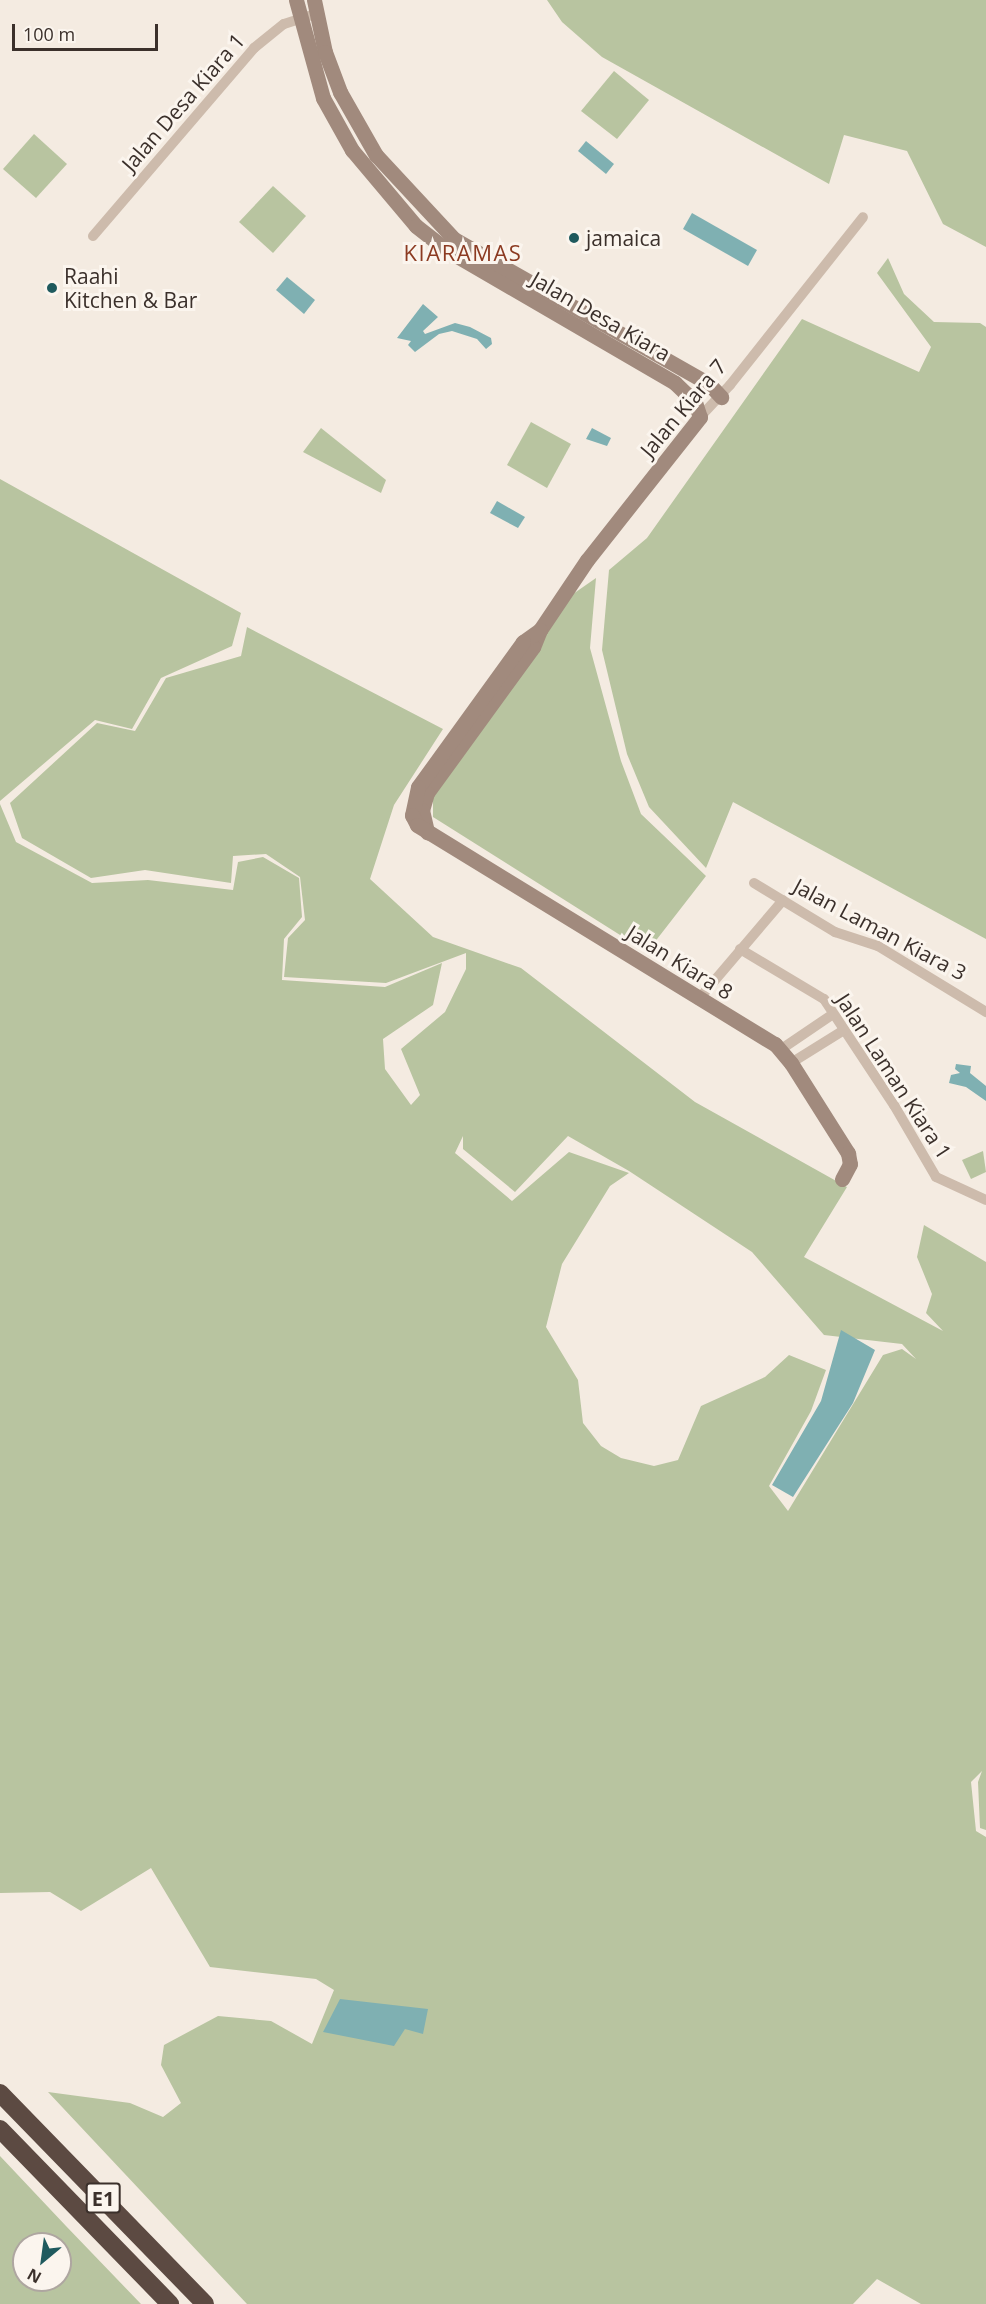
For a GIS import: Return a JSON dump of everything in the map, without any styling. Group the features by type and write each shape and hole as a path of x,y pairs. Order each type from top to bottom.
{"highway":[{"name":"E1","path":"0,2093 205,2304"},
{"name":"E1","path":"0,2129 170,2304"}],"main road":[{"name":"Jalan Desa Kiara","path":"296,0 323,98 352,150 416,226 445,249 675,383 694,402 700,417"},
{"name":"Jalan Desa Kiara","path":"316,6 340,92 376,155 454,239 709,384 721,397"},
{"name":"Jalan Kiara 7","path":"540,630 587,560 700,417"},
{"name":"Jalan Kiara 8","path":"540,630 523,642 418,787 412,814 427,832 780,1050 792,1064 848,1153 850,1164 842,1179"}],"street":[{"name":"Jalan Desa Kiara 1","path":"93,236 254,48 284,24 300,18 316,6"},
{"name":"Jalan Kiara 7","path":"700,417 721,397 863,217"},
{"name":"Jalan Laman Kiara 3","path":"754,883 835,932 878,946 986,1012"},
{"path":"698,1000 783,900"},
{"name":"Jalan Laman Kiara 1","path":"740,949 824,999 936,1177 986,1200"},
{"path":"780,1050 833,1014"},
{"path":"792,1064 844,1030"}],"green space":[{"path":"547,0 986,0 986,247 943,224 907,151 844,135 829,184 602,57 562,22"},
{"path":"614,71 649,100 617,139 581,111"},
{"path":"34,134 67,164 36,198 3,169"},
{"path":"273,186 306,216 273,253 239,222"},
{"path":"888,258 904,294 934,322 980,323 986,327 986,939 733,802 706,868 649,807 627,754 602,650 609,570 647,538 802,319 919,372 931,347 877,273"},
{"path":"531,422 571,444 547,488 507,465"},
{"path":"321,428 386,480 381,493 303,452"},
{"path":"0,479 241,613 232,646 161,678 132,729 95,720 0,801"},
{"path":"596,578 590,648 621,761 641,814 706,876 647,952 433,817 433,788 573,594"},
{"path":"247,627 443,729 394,805 370,879 433,937 521,968 695,1102 847,1187 804,1257 943,1331 926,1313 932,1294 917,1257 924,1225 986,1262 986,1830 980,1828 978,1782 982,1771 971,1782 976,1831 986,1837 986,2304 921,2304 877,2279 853,2304 247,2304 48,2092 130,2103 163,2117 181,2103 161,2065 164,2045 218,2016 271,2021 312,2044 334,1990 316,1979 210,1967 151,1868 81,1911 50,1892 0,1893 0,804 16,842 92,883 148,880 233,890 238,862 263,857 299,878 302,917 284,939 282,980 385,987 442,963 433,1005 383,1039 385,1069 411,1105 420,1095 401,1049 445,1012 466,969 466,953 386,983 284,977 288,938 305,920 300,877 266,854 233,856 231,883 145,870 91,878 22,838 10,803 97,723 135,731 166,678 241,656","holes":["463,1136 463,1149 515,1192 568,1136 629,1171 752,1252 824,1335 902,1344 916,1359 902,1349 883,1355 788,1511 769,1486 811,1411 826,1370 789,1355 765,1377 701,1406 678,1460 654,1466 621,1458 601,1446 583,1423 578,1380 546,1327 562,1264 610,1186 629,1173 569,1152 512,1201 455,1153"]},
{"path":"983,1151 986,1172 971,1179 962,1160"},
{"path":"0,2156 72,2232 12,2232 12,2292 72,2292 72,2232 141,2304 0,2304"}],"water":[{"path":"586,141 614,164 606,174 578,151"},
{"path":"692,213 757,250 748,266 683,229"},
{"path":"287,277 315,300 304,314 276,290"},
{"path":"423,304 438,317 423,331 425,334 455,323 470,327 491,338 492,344 486,349 477,339 452,331 439,334 415,352 408,345 411,341 397,338"},
{"path":"592,428 611,438 607,446 586,439"},
{"path":"497,501 525,517 518,528 490,513"},
{"path":"956,1064 971,1066 970,1073 986,1086 986,1101 966,1087 949,1083 951,1075 960,1073 955,1069"},
{"path":"841,1330 875,1350 853,1403 793,1497 772,1485 821,1401"},
{"path":"340,1999 428,2009 423,2034 405,2029 394,2046 323,2032"}],"place":[{"name":"jamaica","path":"574,238"},
{"name":"Raahi Kitchen & Bar","path":"52,288"}],"district":[{"name":"KIARAMAS","path":"463,253"}]}
